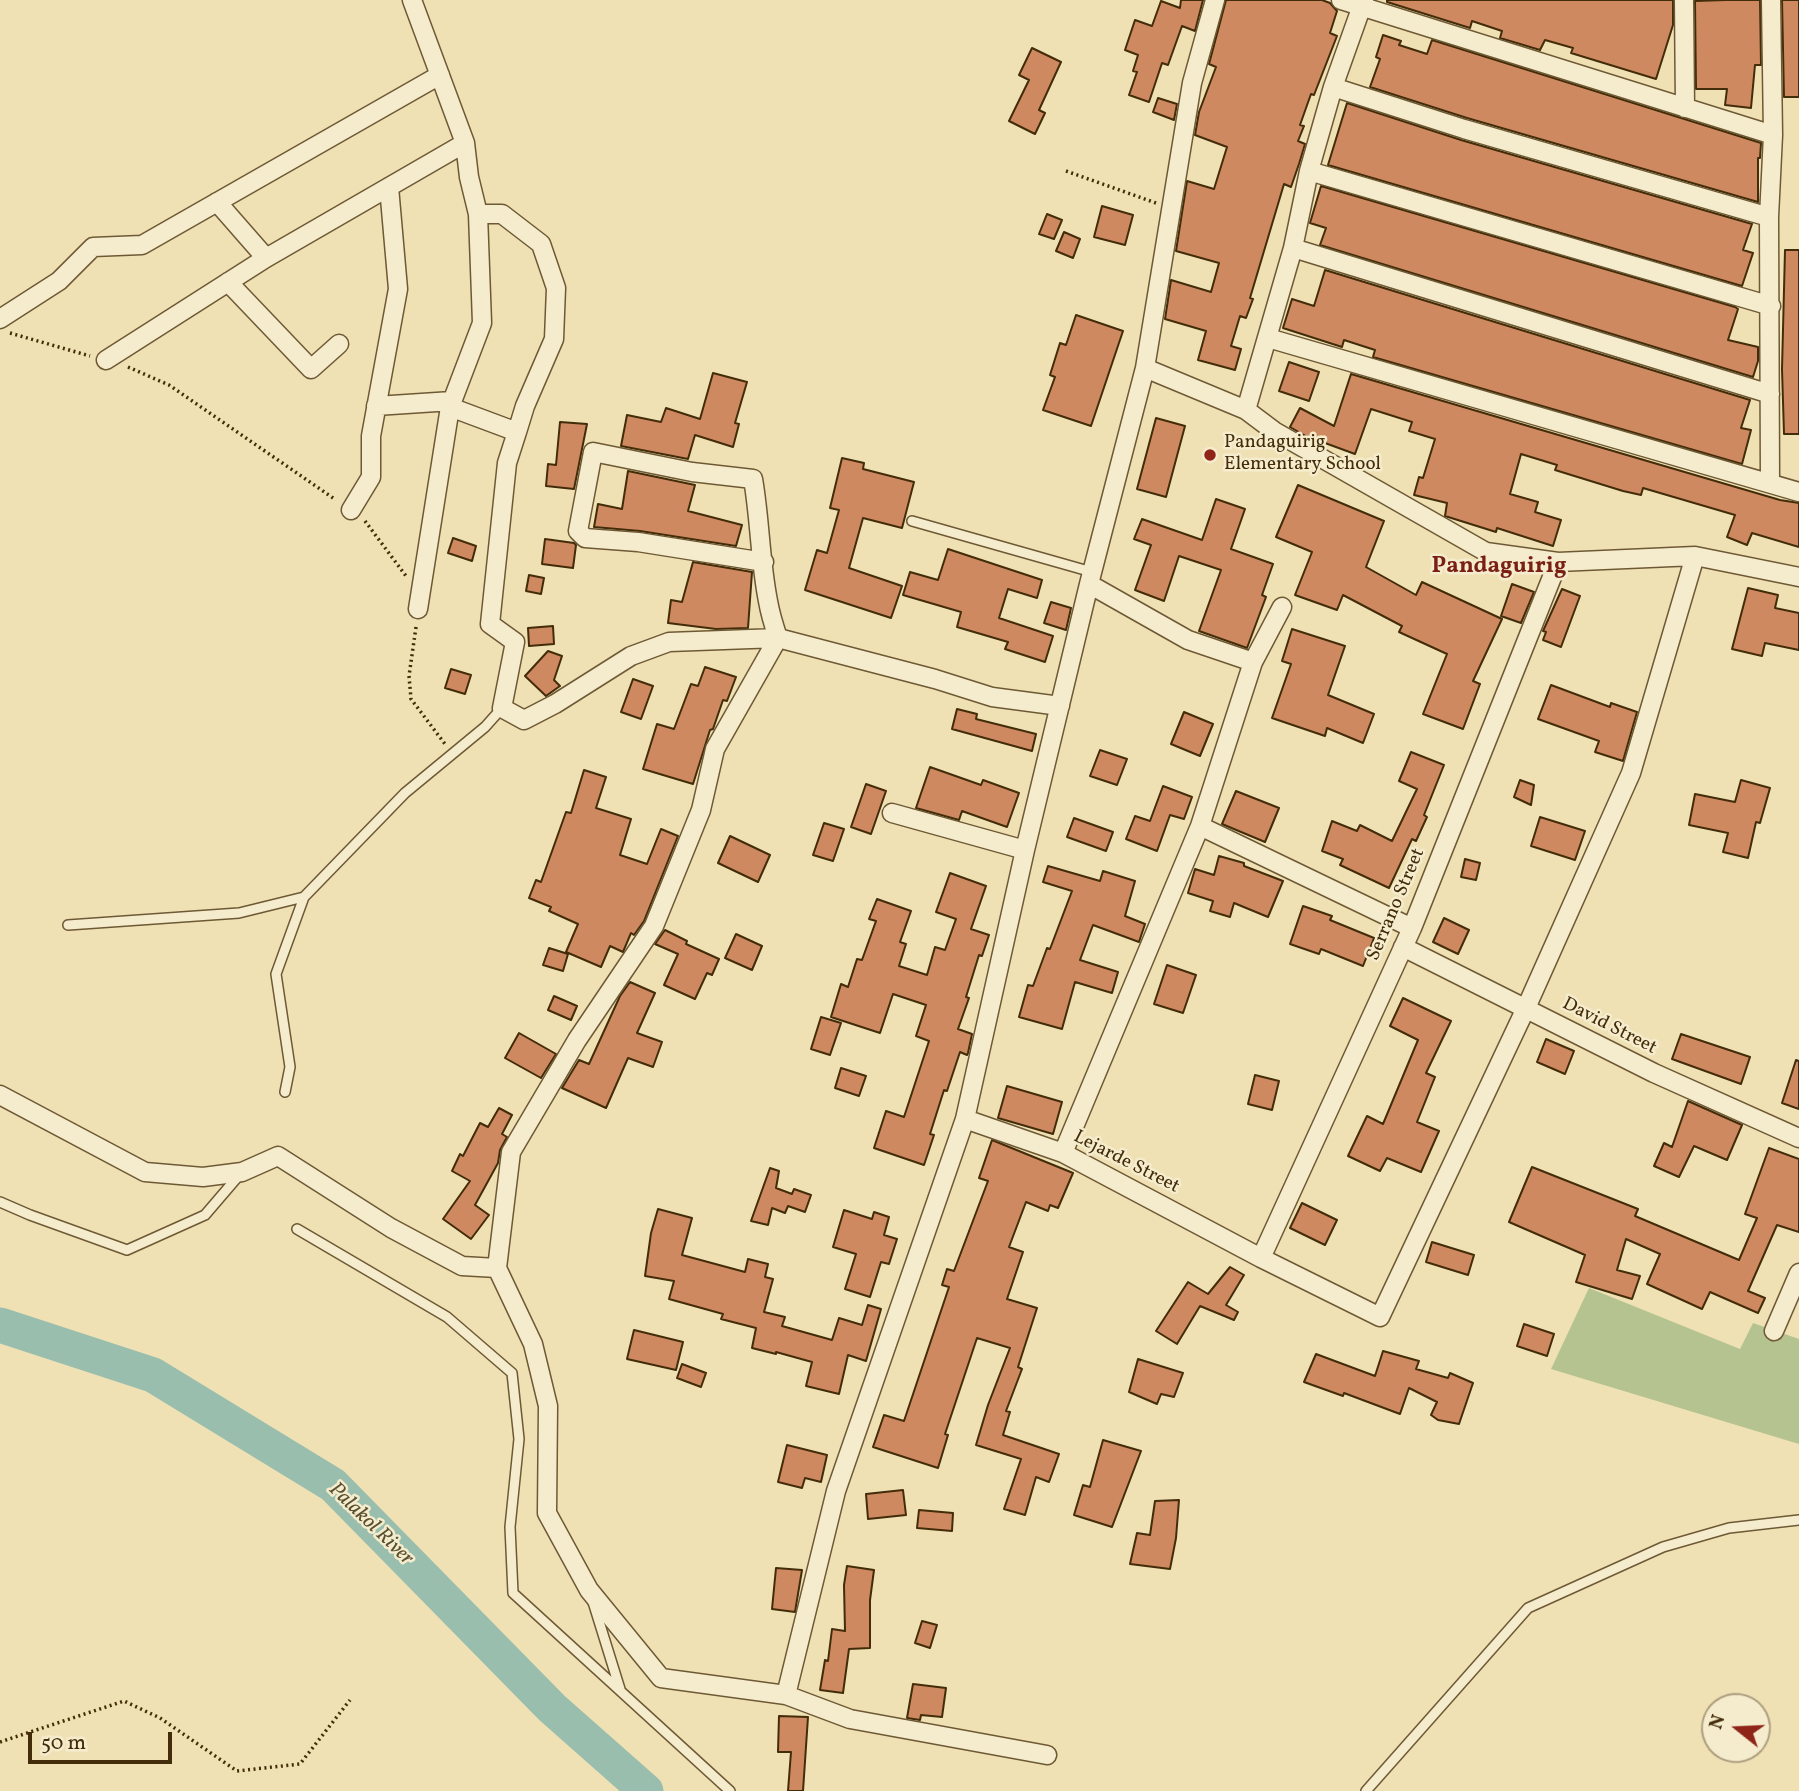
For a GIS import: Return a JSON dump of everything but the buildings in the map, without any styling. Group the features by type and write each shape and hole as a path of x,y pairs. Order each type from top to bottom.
{"street":[{"path":"412,0 465,143 469,177 478,214 482,323 451,404 418,609"},
{"path":"786,1695 836,1491 965,1119 1025,850 1144,368 1192,83 1214,0"},
{"path":"1342,0 1364,3 1773,135"},
{"path":"1684,0 1685,108"},
{"path":"1770,482 1769,217 1773,135 1771,0"},
{"path":"1246,410 1293,248 1309,171 1334,87 1364,3"},
{"path":"0,319 59,281 93,247 142,245 440,75"},
{"path":"1334,87 1464,129 1769,217"},
{"path":"106,360 266,258 465,143"},
{"path":"1309,171 1771,306"},
{"path":"351,510 371,477 371,436 398,289 389,187"},
{"path":"218,202 266,258"},
{"path":"478,214 502,214 541,244 556,288 554,339 525,406 507,463 489,624 515,642 502,708 524,720 555,704 631,656 669,642 778,638 936,679 992,697 1060,706"},
{"path":"1293,248 1770,394"},
{"path":"228,282 311,369 339,344"},
{"path":"1268,338 1799,492"},
{"path":"1144,368 1246,410 1274,431 1486,552 1558,562 1695,556 1799,577"},
{"path":"376,406 451,404 517,432"},
{"path":"764,562 638,542 585,538 578,531 593,452 692,472 753,480 764,562 767,599 778,638 715,749 701,810 654,926 576,1040 511,1152 497,1268 533,1344 548,1406 547,1513 589,1590 661,1678 786,1695 850,1719 1047,1755"},
{"path":"1526,1008 1631,773 1695,556"},
{"name":"Serrano Street","path":"1261,1258 1404,947 1558,562"},
{"path":"1091,578 1188,640 1253,662"},
{"path":"1063,1153 1200,826 1253,662 1282,607"},
{"path":"892,813 1025,850"},
{"path":"1200,826 1412,928"},
{"name":"David Street","path":"1404,947 1654,1073 1799,1138"},
{"name":"Lejarde Street","path":"965,1119 1063,1153 1261,1258 1380,1317 1526,1008"},
{"path":"0,1096 145,1172 203,1177 242,1172 278,1156 391,1228 462,1266 497,1268"},
{"path":"1774,1331 1799,1273"}],"lane":[{"path":"912,521 1091,578"},
{"path":"285,1092 290,1067 276,974 304,897 405,793 485,727 502,708"},
{"path":"68,925 239,913 304,897"},
{"path":"0,1202 127,1250 205,1215 242,1172"},
{"path":"297,1229 447,1317 512,1373 519,1439 510,1527 513,1593 730,1791"},
{"path":"1366,1791 1528,1608 1663,1547 1729,1528 1799,1520"},
{"path":"589,1590 620,1690"}],"path":[{"path":"1066,171 1171,208"},
{"path":"0,330 127,366 169,385 363,518 406,577"},
{"path":"418,609 408,676 411,699 453,754"},
{"path":"0,1742 124,1701 160,1718 237,1771 300,1764 350,1700"}],"green space":[{"path":"1589,1288 1740,1349 1753,1323 1799,1339 1799,1444 1551,1369"}],"waterway":[{"name":"Palakol River","path":"0,1325 153,1375 333,1485 552,1708 646,1791"}],"place":[{"name":"Pandaguirig Elementary School","path":"1210,455"}],"district":[{"name":"Pandaguirig","path":"1499,568"}]}
